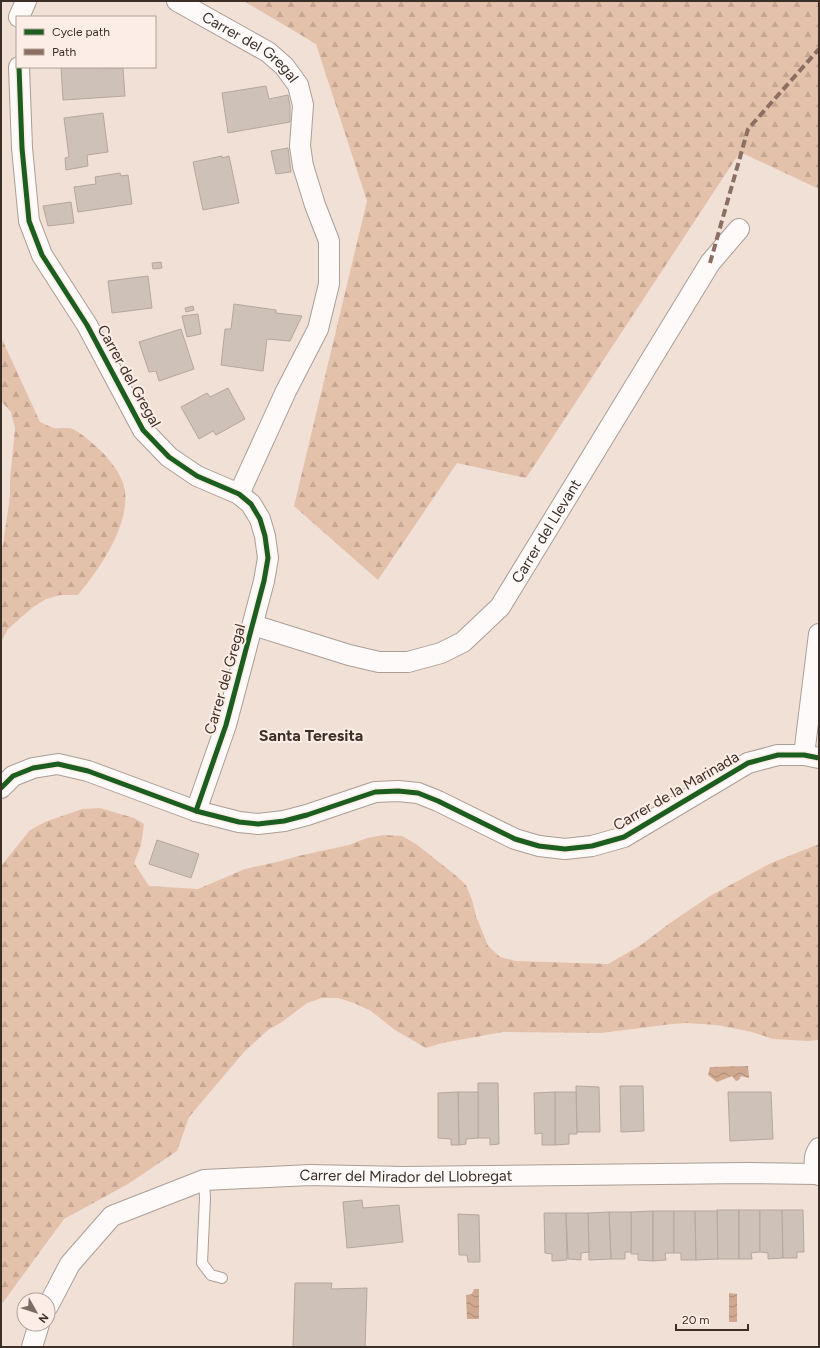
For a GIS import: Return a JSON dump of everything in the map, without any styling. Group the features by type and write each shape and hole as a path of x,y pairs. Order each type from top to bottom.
{"street":[{"path":"19,16 26,1"},
{"name":"Carrer del Gregal","path":"177,1 268,52 284,66 298,85 303,104 300,146 303,166 315,205 329,241 329,284 318,329 286,391 239,494"},
{"name":"Carrer del Gregal","path":"19,68 22,148 29,221 42,255 87,325 143,430 169,458 197,476 239,494 251,504 260,519 268,558 264,581 226,725 196,811"},
{"name":"Carrer del Llevant","path":"253,625 379,662 408,662 441,653 463,642 500,607 710,263 739,229"},
{"path":"811,756 819,634"},
{"name":"Carrer de la Marinada","path":"1,788 13,776 33,768 58,764 88,772 196,811 239,822 258,824 284,821 307,815 375,792 398,791 418,793 438,801 515,839 539,846 565,849 592,846 624,837 748,763 778,755 811,756"},
{"path":"818,1175 814,1162 819,1148"},
{"name":"Carrer del Mirador del Llobregat","path":"55,1292 70,1264 112,1216 204,1180 310,1175 403,1177 747,1172 818,1175"},
{"path":"32,1347 37,1332"}],"lane":[{"path":"204,1180 205,1198 202,1263 211,1275 222,1278"}],"green space":[{"path":"244,1 819,1 819,189 740,152 526,478 457,463 378,580 294,506 367,201 316,44"},
{"path":"1,337 40,422 54,428 73,429 101,451 114,466 120,476 125,491 125,505 118,533 104,560 78,595 60,595 46,599 32,608 8,629 1,642 1,548 3,545 10,496 15,428 11,412 1,401"},
{"path":"100,808 134,818 144,824 141,845 134,863 149,886 198,889 245,869 349,845 367,838 384,835 402,836 416,844 466,885 488,946 500,957 516,961 608,964 641,945 710,896 769,864 819,844 819,1040 808,1041 773,1039 752,1032 717,1025 687,1023 601,1033 503,1032 442,1043 426,1048 395,1030 371,1011 354,1003 338,998 322,998 307,1003 282,1022 268,1030 244,1052 189,1117 177,1151 128,1184 64,1219 1,1305 1,867 30,830 45,822 82,809"}],"water":[{"path":"748,1066 749,1078 741,1076 739,1080 736,1081 732,1076 717,1082 708,1075 710,1067"},
{"path":"474,1289 479,1289 479,1319 467,1319 466,1295 472,1294"},
{"path":"729,1293 737,1294 737,1322 729,1322"}],"building":[{"path":"61,68 123,68 125,96 63,100"},
{"path":"266,86 269,99 288,95 290,122 228,133 222,93"},
{"path":"103,113 108,152 87,155 88,166 66,170 65,158 69,157 64,118"},
{"path":"288,148 291,172 276,174 271,151"},
{"path":"222,156 222,158 229,156 239,203 203,210 193,162"},
{"path":"120,173 121,176 128,175 132,204 78,212 74,187 96,184 95,177"},
{"path":"71,202 74,223 48,226 43,206"},
{"path":"161,262 162,268 153,269 152,263"},
{"path":"148,276 152,308 112,313 108,281"},
{"path":"234,304 276,310 276,313 302,316 290,341 267,339 263,371 221,365 225,329 231,329"},
{"path":"193,306 194,310 186,312 185,308"},
{"path":"198,314 201,334 187,337 182,316"},
{"path":"181,329 194,369 159,381 156,371 149,372 139,342"},
{"path":"228,388 245,419 216,435 213,431 199,439 181,407 207,393 210,397"},
{"path":"157,840 199,854 191,878 149,864"},
{"path":"478,1083 498,1083 499,1144 490,1145 490,1138 478,1138"},
{"path":"576,1086 599,1087 600,1132 577,1132"},
{"path":"620,1086 643,1086 644,1131 621,1132"},
{"path":"458,1092 478,1092 478,1138 466,1139 466,1144 459,1145"},
{"path":"458,1092 459,1145 451,1145 451,1139 438,1138 438,1093"},
{"path":"555,1092 576,1092 577,1134 569,1134 569,1144 555,1145"},
{"path":"555,1092 555,1145 542,1145 542,1133 535,1134 534,1093"},
{"path":"728,1092 771,1092 773,1139 730,1141"},
{"path":"362,1200 363,1208 399,1205 403,1242 347,1248 343,1202"},
{"path":"717,1210 739,1210 739,1259 717,1259"},
{"path":"739,1210 760,1210 760,1252 751,1253 752,1259 739,1259"},
{"path":"760,1210 782,1210 783,1258 768,1259 768,1253 760,1252"},
{"path":"782,1210 803,1210 804,1252 797,1252 797,1258 783,1258"},
{"path":"653,1211 653,1261 638,1260 638,1254 631,1254 631,1212"},
{"path":"653,1211 674,1211 674,1253 665,1253 666,1260 653,1261"},
{"path":"674,1211 695,1211 696,1260 681,1260 681,1253 674,1253"},
{"path":"695,1211 717,1211 718,1259 696,1260"},
{"path":"609,1212 631,1212 631,1252 625,1252 625,1259 611,1259"},
{"path":"609,1212 611,1259 589,1260 588,1213"},
{"path":"544,1213 566,1213 567,1260 552,1261 552,1254 545,1253"},
{"path":"566,1213 588,1213 589,1252 581,1253 581,1260 568,1259"},
{"path":"458,1214 479,1215 480,1262 468,1262 467,1255 459,1255"},
{"path":"295,1283 332,1283 331,1289 367,1288 365,1347 293,1347"}],"marked path":[{"path":"710,263 748,129 819,49"}],"cycle path":[{"path":"19,68 22,148 29,221 42,255 87,325 143,430 169,457 197,476 239,494 251,504 260,519 265,536 268,558 264,581 226,725 196,811"},
{"path":"1,788 13,776 33,768 58,764 88,771 196,811 239,822 258,824 284,821 307,815 375,792 398,791 418,793 438,801 515,839 539,846 565,849 592,846 624,837 748,763 778,755 804,755 819,758"}],"district":[{"name":"Santa Teresita","path":"311,735"}]}
